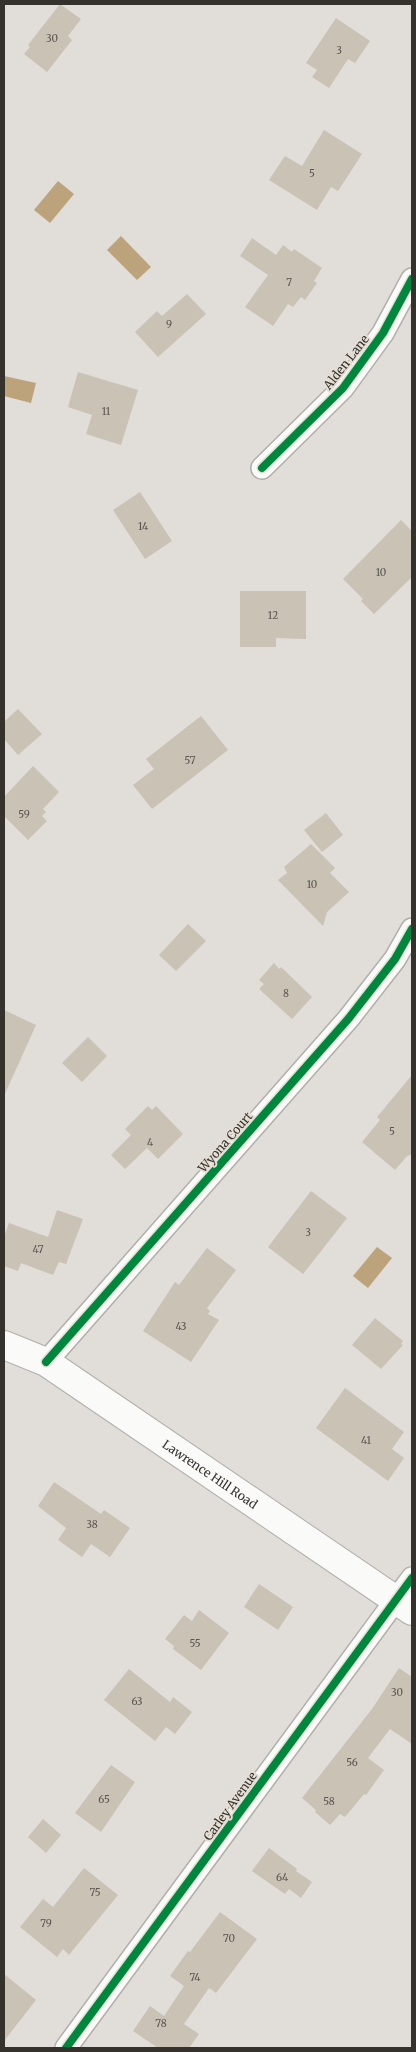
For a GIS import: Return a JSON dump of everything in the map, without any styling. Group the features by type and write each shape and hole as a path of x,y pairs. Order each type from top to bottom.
{"main road":[{"name":"Lawrence Hill Road","path":"4,1345 46,1362 404,1605"}],"street":[{"name":"Alden Lane","path":"262,468 343,388 383,333 412,279"},
{"name":"Wyona Court","path":"46,1362 349,1018 395,959 412,929"},
{"name":"Carley Avenue","path":"66,2048 404,1605 412,1578"}],"shaded area":[{"path":"58,181 74,194 50,223 34,210"},
{"path":"121,236 151,267 137,280 107,250"},
{"path":"4,376 36,383 31,403 4,396"},
{"path":"377,1247 392,1258 368,1288 353,1276"}],"building":[{"path":"60,4 81,19 68,36 72,40 47,72 24,54 30,47 28,45"},
{"path":"336,18 370,41 355,63 348,59 329,88 312,77 317,70 306,63"},
{"path":"324,130 362,154 338,191 331,187 317,210 269,180 285,156 302,166"},
{"path":"252,238 276,255 283,245 292,252 294,249 322,268 314,281 317,283 305,300 301,297 293,307 288,304 273,326 245,307 268,275 240,256"},
{"path":"187,294 206,314 158,357 135,332 157,311 162,316"},
{"path":"78,372 138,390 121,445 86,434 92,415 68,407"},
{"path":"140,492 172,541 145,559 113,510"},
{"path":"401,520 412,531 412,577 374,614 361,601 363,599 343,579"},
{"path":"240,591 306,591 306,639 276,638 276,647 240,647"},
{"path":"18,709 42,734 18,755 4,739 4,722"},
{"path":"201,716 228,750 152,809 133,785 154,769 146,759"},
{"path":"33,766 59,792 43,809 46,812 42,816 47,821 28,840 4,816 4,797"},
{"path":"326,813 343,835 322,852 304,830"},
{"path":"311,844 335,868 330,873 349,892 327,912 323,926 278,880 287,873 284,867"},
{"path":"188,924 206,941 176,971 159,955"},
{"path":"274,963 279,969 281,967 312,997 292,1019 259,989 264,984 259,980"},
{"path":"4,1010 36,1025 4,1096"},
{"path":"88,1037 107,1056 82,1082 62,1063"},
{"path":"412,1075 412,1154 407,1156 395,1170 362,1142 380,1120 377,1117"},
{"path":"148,1106 152,1110 156,1106 183,1134 158,1159 147,1148 125,1169 111,1155 131,1135 125,1129"},
{"path":"311,1191 347,1218 303,1274 268,1247"},
{"path":"57,1210 83,1219 66,1264 59,1262 53,1275 21,1263 18,1271 4,1266 4,1237 9,1223 48,1237"},
{"path":"207,1248 236,1270 207,1308 210,1311 208,1314 219,1320 191,1362 143,1331 175,1282 179,1285"},
{"path":"375,1318 403,1341 401,1344 403,1345 381,1369 352,1345"},
{"path":"345,1388 404,1432 392,1449 404,1458 388,1481 316,1428"},
{"path":"54,1482 101,1514 104,1510 130,1528 110,1557 91,1544 82,1557 58,1540 66,1528 38,1506"},
{"path":"259,1584 293,1607 278,1630 244,1607"},
{"path":"199,1610 229,1633 201,1670 173,1649 174,1646 165,1639 184,1615 192,1621"},
{"path":"399,1668 412,1677 412,1744 390,1729 368,1758 384,1770 366,1795 364,1794 345,1817 340,1814 330,1825 302,1798 372,1709"},
{"path":"129,1669 170,1702 173,1697 192,1712 175,1734 166,1727 155,1741 104,1700"},
{"path":"111,1765 135,1782 101,1832 75,1813"},
{"path":"43,1819 61,1835 46,1853 28,1837"},
{"path":"269,1848 312,1882 301,1898 289,1889 285,1894 252,1871"},
{"path":"84,1868 118,1895 69,1955 63,1949 57,1957 20,1927 43,1899 53,1907"},
{"path":"220,1912 257,1939 216,1993 209,1988 184,2024 199,2034 189,2048 158,2048 133,2031 150,2006 164,2016 184,1986 170,1976"},
{"path":"4,1974 36,2000 4,2041"}],"cycle path":[{"path":"262,468 343,388 383,333 412,279"},
{"path":"46,1362 349,1018 395,959 412,929"},
{"path":"66,2048 412,1578"}]}
